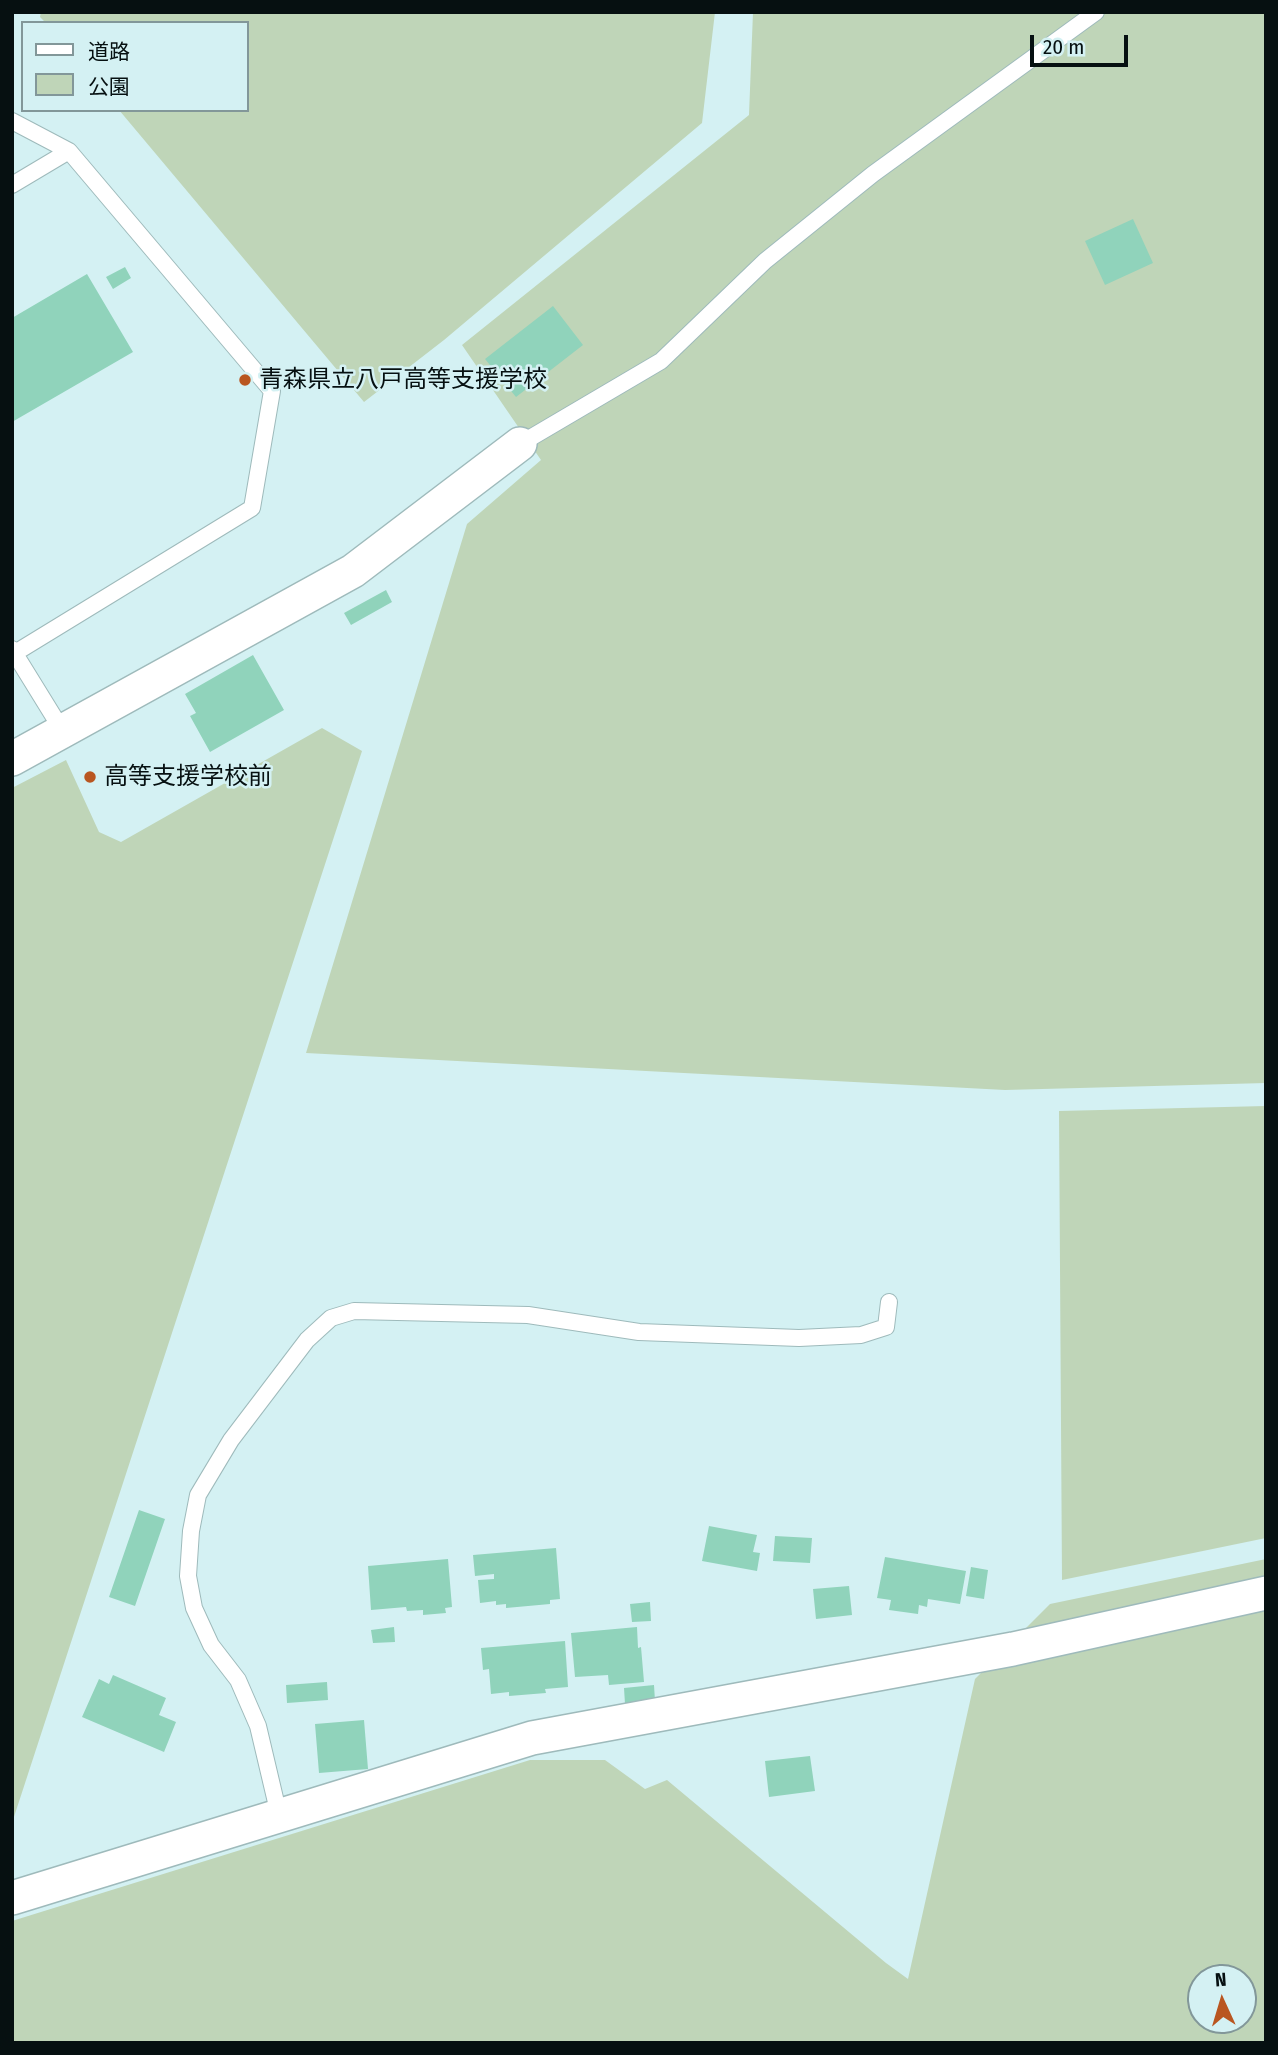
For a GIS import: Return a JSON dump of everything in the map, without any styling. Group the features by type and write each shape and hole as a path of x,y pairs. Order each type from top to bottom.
{"street":[{"path":"12,759 353,571 520,444"},
{"path":"12,1898 532,1738 1013,1649 1266,1594"}],"lane":[{"path":"520,444 661,361 765,261 873,174 1096,12"},
{"path":"12,121 69,151 272,391 252,508 13,651 62,730"},
{"path":"12,185 69,151"},
{"path":"279,1815 258,1727 238,1679 211,1645 194,1608 188,1576 191,1531 198,1495 231,1440 307,1340 331,1318 354,1311 527,1315 639,1332 799,1338 861,1335 886,1327 889,1302"}],"green space":[{"path":"41,12 715,12 702,123 444,340 364,402 121,112 248,112 248,21 44,21 40,17"},
{"path":"753,12 1266,12 1266,1083 1005,1090 306,1053 467,524 541,460 462,345 749,115"},
{"path":"322,728 362,751 12,1823 12,788 66,760 99,832 121,842"},
{"path":"1266,1106 1266,1538 1062,1580 1059,1111"},
{"path":"1266,1559 1266,2043 12,2043 12,1921 530,1760 605,1760 645,1789 667,1780 908,1979 975,1679 1050,1604"}],"building":[{"path":"1133,219 1153,263 1105,285 1085,241"},
{"path":"125,267 131,278 113,289 106,277"},
{"path":"87,274 133,352 12,422 12,318"},
{"path":"553,306 583,345 516,397 485,359"},
{"path":"386,590 392,602 351,625 344,613"},
{"path":"253,655 284,710 210,752 190,716 196,713 185,694"},
{"path":"139,1510 165,1519 135,1606 109,1597"},
{"path":"709,1526 757,1535 753,1552 760,1553 757,1571 702,1561"},
{"path":"775,1536 812,1538 810,1563 773,1561"},
{"path":"556,1548 560,1599 550,1600 550,1604 506,1608 506,1604 496,1605 496,1601 480,1603 478,1580 494,1579 494,1574 475,1576 473,1555"},
{"path":"885,1557 966,1571 960,1604 928,1599 927,1607 919,1605 918,1614 889,1610 891,1600 877,1598"},
{"path":"448,1559 452,1607 445,1608 446,1613 423,1615 423,1610 407,1611 406,1607 371,1610 368,1566"},
{"path":"971,1567 988,1570 984,1599 966,1596"},
{"path":"849,1586 852,1615 816,1619 813,1589"},
{"path":"650,1602 651,1621 632,1622 630,1604"},
{"path":"394,1627 395,1642 373,1643 371,1630"},
{"path":"637,1627 644,1682 609,1685 608,1675 575,1677 571,1633"},
{"path":"565,1641 568,1687 545,1689 546,1693 509,1696 509,1692 491,1694 489,1669 483,1670 481,1648"},
{"path":"113,1675 166,1698 159,1715 176,1722 164,1752 82,1717 99,1679 109,1684"},
{"path":"327,1682 328,1700 287,1703 286,1685"},
{"path":"654,1685 655,1701 625,1704 624,1688"},
{"path":"364,1720 368,1769 319,1773 315,1724"},
{"path":"810,1756 815,1791 769,1797 765,1761"}],"place":[{"name":"青森県立八戸高等支援学校","path":"245,380"},
{"name":"高等支援学校前","path":"90,777"}]}
